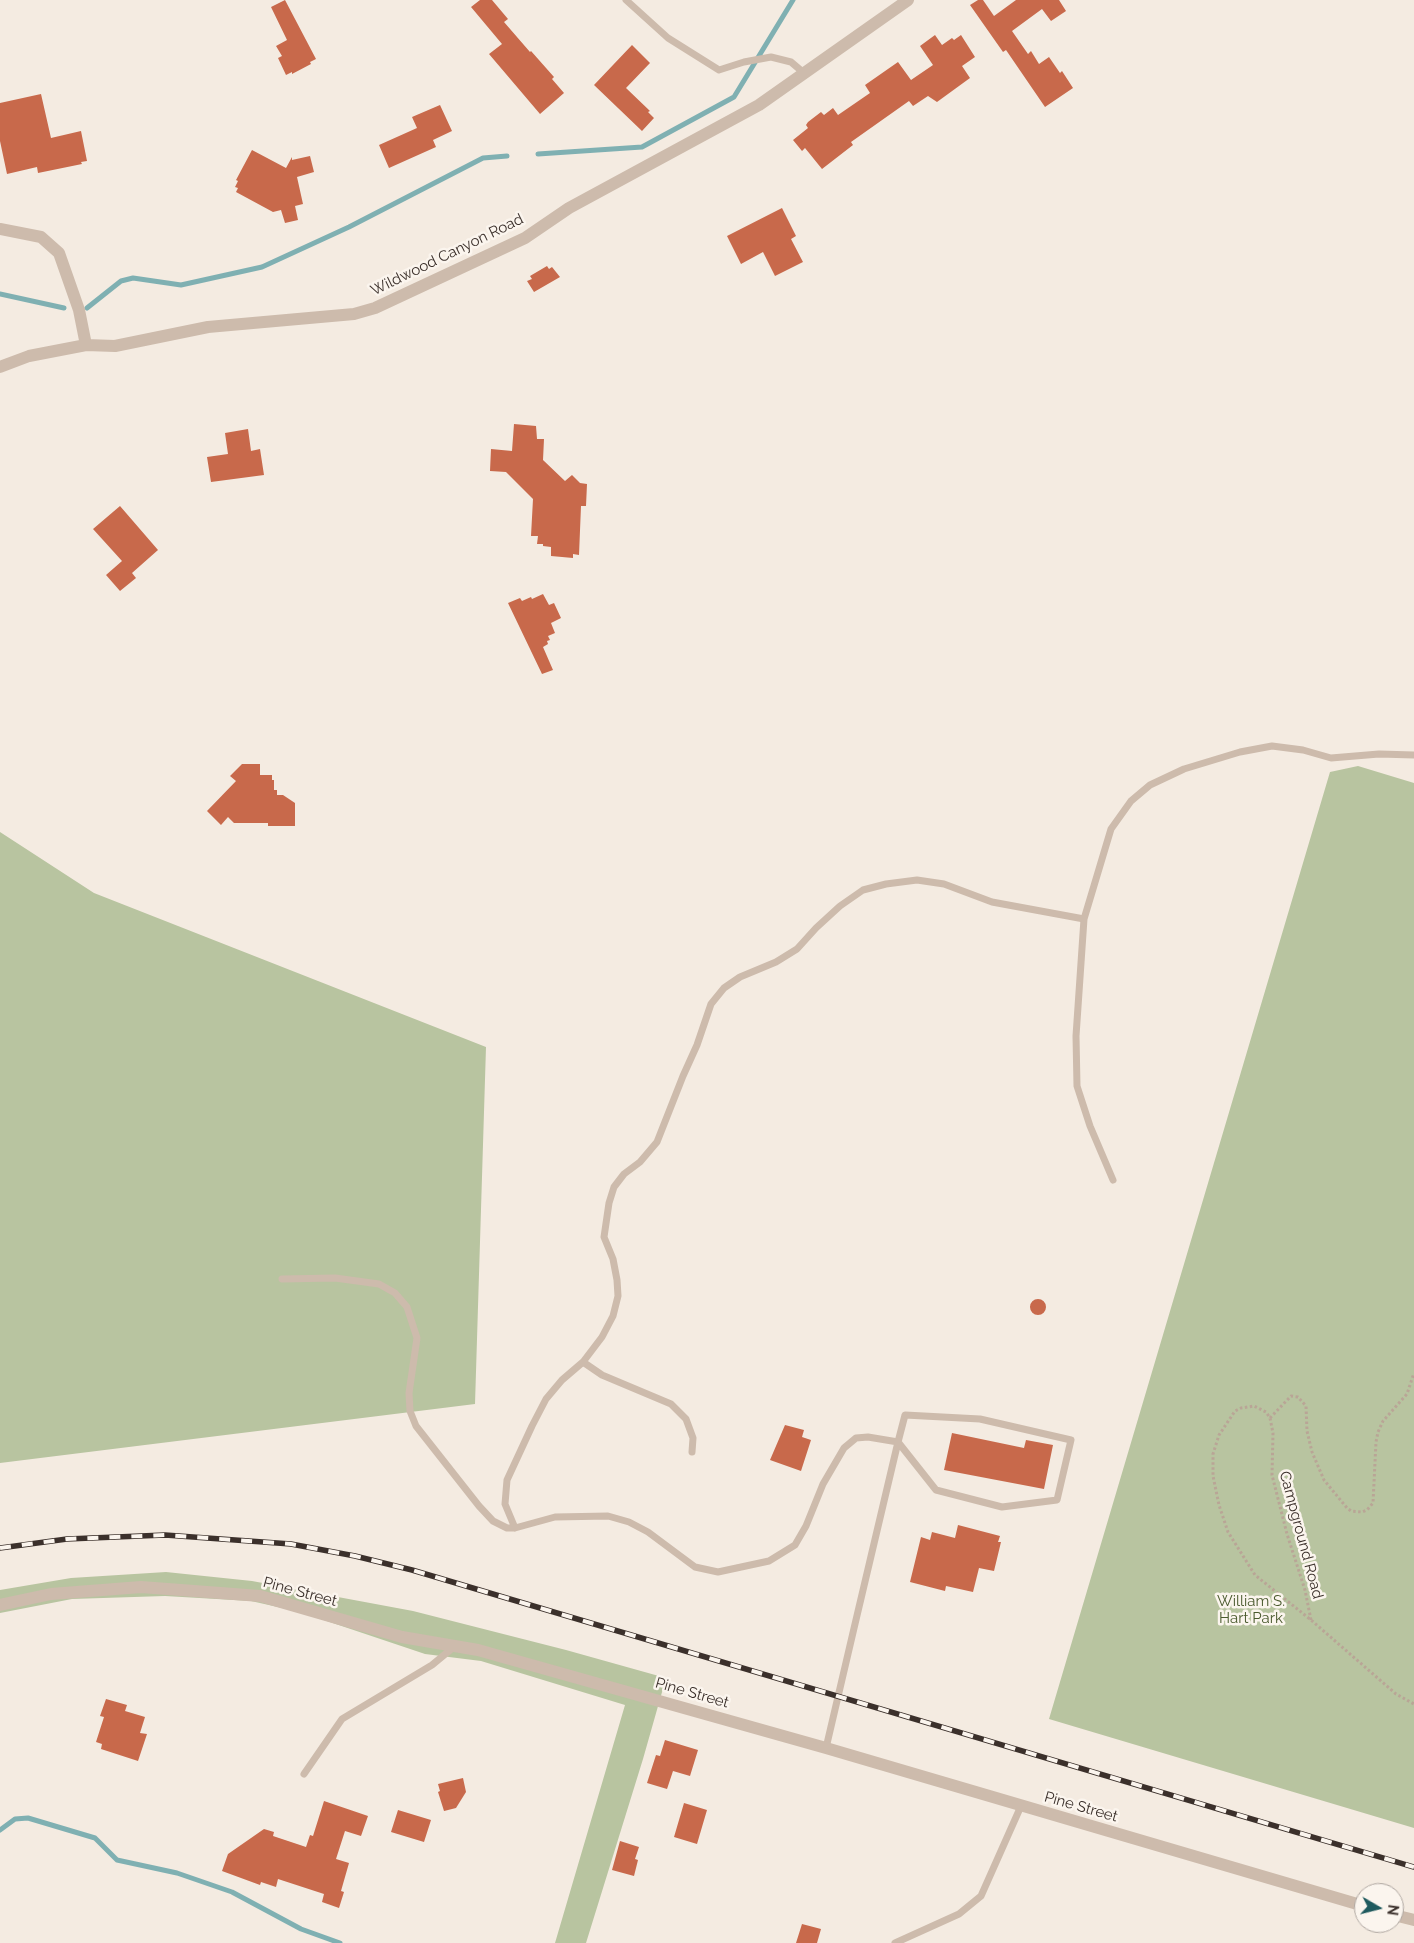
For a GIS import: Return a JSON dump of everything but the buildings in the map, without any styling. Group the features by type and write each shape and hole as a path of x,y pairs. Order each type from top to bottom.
{"street":[{"name":"Wildwood Canyon Road","path":"0,367 29,356 86,345 115,346 208,327 354,314 375,308 525,238 569,208 759,105 908,0"},
{"path":"0,229 41,237 59,253 79,310 86,345"},
{"name":"Pine Street","path":"0,1605 51,1594 141,1587 260,1596 402,1637 478,1650 826,1748 1354,1903"}],"lane":[{"path":"626,0 668,38 719,70 744,62 769,58 791,62 804,73"},
{"path":"1113,1180 1090,1126 1077,1086 1076,1036 1084,919 1110,829 1131,801 1150,785 1193,766 1240,752 1272,746 1303,750 1331,758 1379,754 1414,755"},
{"path":"515,1528 505,1504 508,1480 532,1426 546,1399 562,1380 583,1362 602,1337 613,1316 618,1296 613,1259 604,1237 609,1202 614,1187 624,1174 640,1162 657,1142 683,1076 698,1045 711,1004 724,988 740,977 776,962 798,949 816,928 840,906 863,890 886,884 917,880 944,884 992,902 1084,919"},
{"path":"282,1279 335,1278 379,1284 395,1293 408,1307 417,1338 409,1393 410,1411 416,1426 493,1521 507,1528 515,1528 555,1517 608,1516 629,1522 648,1532 695,1566 718,1572 769,1561 795,1545 806,1526 823,1484 844,1448 856,1438 868,1437 898,1442 936,1490 1002,1507 1057,1500 1071,1440 980,1419 904,1415 898,1442 826,1748"},
{"path":"583,1362 602,1375 671,1404 686,1419 693,1438 692,1452"},
{"path":"304,1774 342,1719 432,1665 455,1646"},
{"path":"895,1943 959,1914 981,1896 1021,1806"}],"path":[{"path":"1270,1418 1291,1396 1298,1397 1306,1406 1307,1431 1312,1452 1324,1480 1347,1508 1351,1511 1362,1512 1370,1507 1374,1497 1378,1432 1383,1421 1407,1394 1414,1374"},
{"name":"Campground Road","path":"1311,1620 1305,1590 1287,1534 1272,1475 1273,1432 1270,1418 1266,1412 1254,1406 1241,1408 1235,1411 1219,1434 1213,1454 1213,1476 1219,1505 1228,1532 1254,1575 1311,1620 1396,1694 1414,1704"}],"green space":[{"name":"William S. Hart Park","path":"1358,766 1414,783 1414,1828 1049,1719 1330,772"},
{"path":"0,832 94,893 486,1047 475,1404 0,1463"},
{"path":"166,1572 252,1581 413,1611 666,1678 586,1943 555,1943 625,1705 481,1661 425,1654 300,1612 251,1601 165,1596 72,1599 0,1613 0,1590 71,1578"}],"waterway":[{"path":"538,154 642,147 734,97 793,0"},
{"path":"87,308 121,281 133,278 181,285 262,267 349,227 483,158 507,156"},
{"path":"0,294 64,308"},
{"path":"0,1830 15,1819 28,1818 95,1838 117,1860 177,1873 232,1892 301,1929 340,1943"}],"railway":[{"path":"0,1548 67,1539 165,1535 291,1544 355,1556 412,1570 1414,1867"}]}
